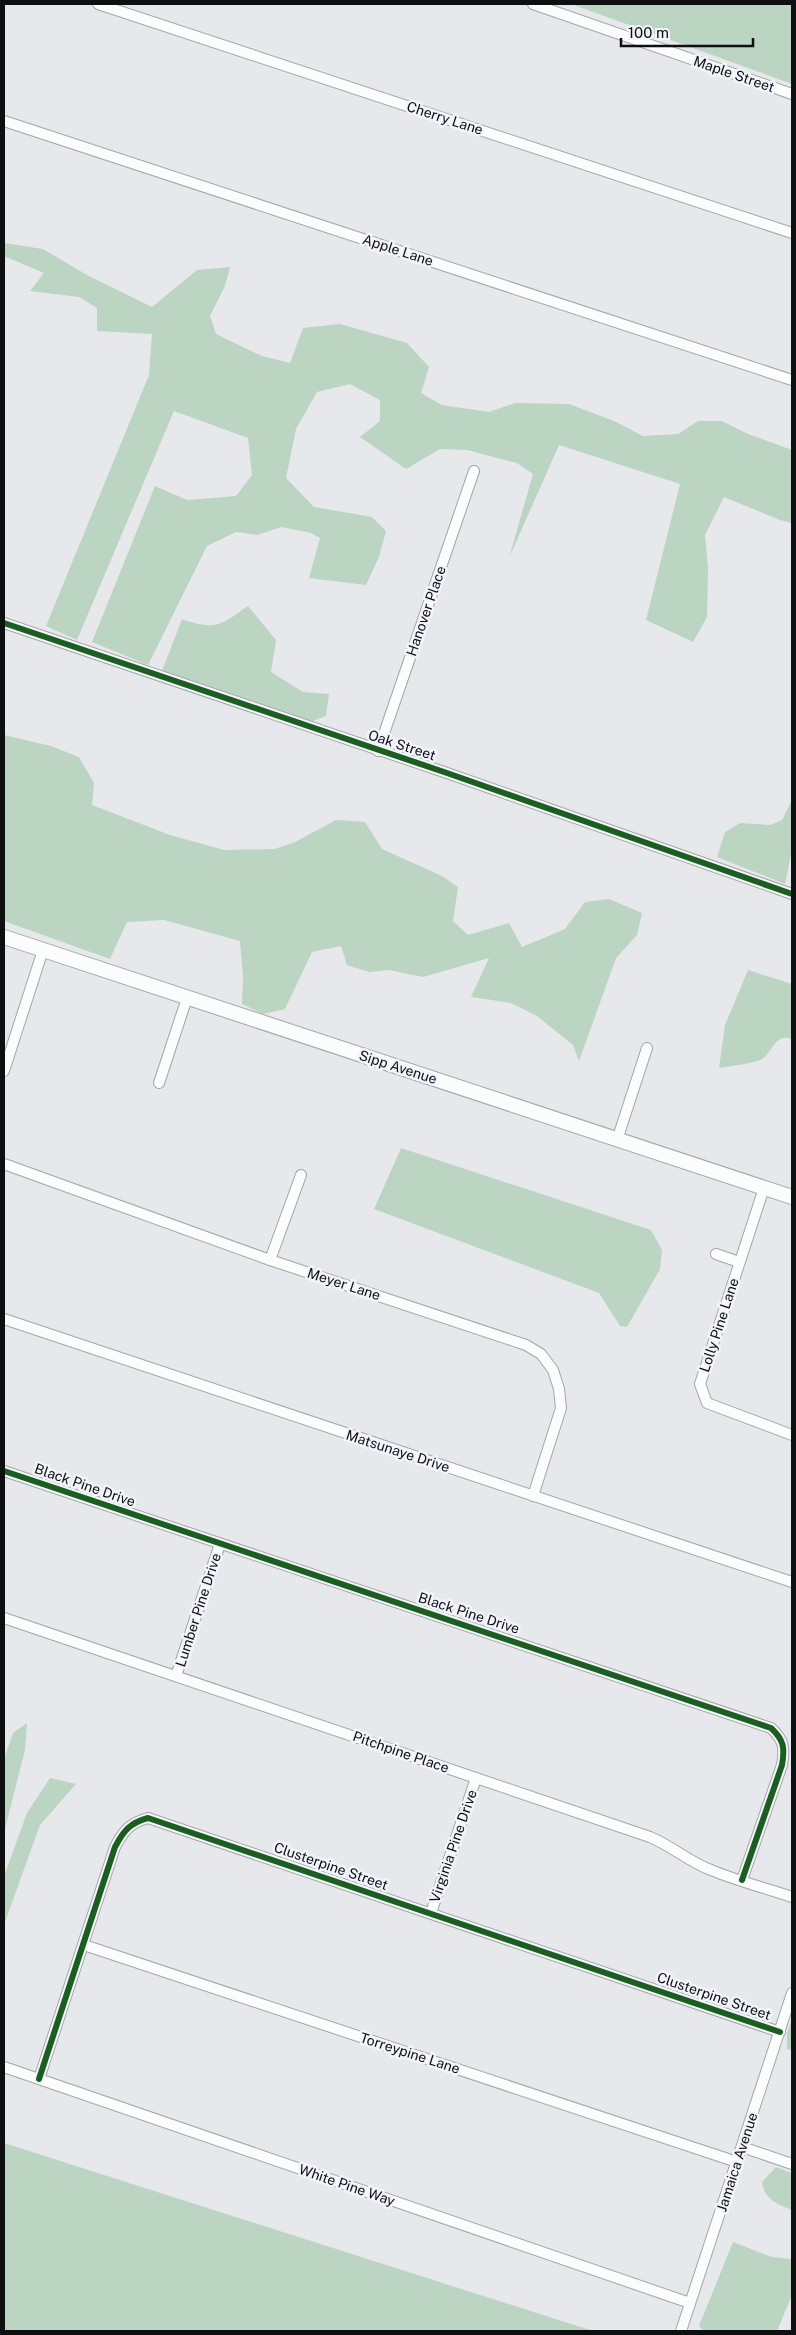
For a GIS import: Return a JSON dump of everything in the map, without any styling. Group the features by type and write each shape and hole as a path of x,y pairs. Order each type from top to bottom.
{"street":[{"name":"Cherry Lane","path":"98,4 792,233"},
{"name":"Maple Street","path":"533,4 792,94"},
{"name":"Apple Lane","path":"4,121 792,380"},
{"name":"Hanover Place","path":"378,751 474,471"},
{"name":"Oak Street","path":"4,623 792,894"},
{"name":"Sipp Avenue","path":"4,937 792,1197"},
{"path":"4,1071 7,1051 43,950"},
{"path":"159,1083 188,998"},
{"path":"617,1140 647,1048"},
{"name":"Meyer Lane","path":"4,1164 270,1260 526,1345 541,1354 553,1370 559,1389 561,1408 533,1496"},
{"path":"270,1260 300,1175"},
{"name":"Lolly Pine Lane","path":"764,1188 702,1372 700,1384 703,1396 708,1404 792,1435"},
{"path":"716,1254 740,1262"},
{"name":"Matsunaye Drive","path":"4,1319 792,1582"},
{"name":"Black Pine Drive","path":"4,1471 771,1728 782,1738 785,1751 782,1765 742,1880"},
{"name":"Lumber Pine Drive","path":"176,1676 220,1544"},
{"name":"Pitchpine Place","path":"4,1618 650,1837 674,1849 688,1860 712,1871 792,1897"},
{"name":"Virginia Pine Drive","path":"431,1913 476,1778"},
{"name":"Clusterpine Street","path":"39,2078 115,1846 125,1829 134,1822 148,1818 780,2032"},
{"name":"Torreypine Lane","path":"84,1945 737,2162"},
{"name":"Jamaica Avenue","path":"681,2331 792,1993"},
{"name":"White Pine Way","path":"4,2067 690,2303"},
{"path":"742,2147 792,2164"}],"green space":[{"path":"571,4 792,4 792,84"},
{"path":"4,243 43,249 87,275 152,307 197,270 230,267 225,286 210,316 216,334 262,356 290,363 303,328 340,324 407,343 429,367 421,393 442,405 489,412 515,403 569,404 614,421 643,436 678,434 698,421 722,421 748,434 792,450 792,523 724,497 705,535 708,568 707,617 693,642 646,620 680,484 559,445 509,558 533,474 517,463 467,450 440,449 406,469 360,437 380,421 380,400 350,384 317,392 296,429 286,478 314,507 372,517 386,531 379,557 366,585 309,578 320,538 311,533 282,527 257,535 236,532 207,546 148,665 92,642 155,486 187,500 236,496 252,475 248,438 174,411 77,640 46,626 149,375 152,334 97,331 97,308 79,297 30,291 44,273 4,256"},
{"path":"248,606 276,640 271,672 303,692 329,694 326,716 310,722 162,671 182,619 202,625 217,624 231,618"},
{"path":"4,735 51,746 79,757 94,783 92,805 170,835 224,850 275,849 295,842 336,820 365,822 382,849 442,876 458,887 453,921 468,935 509,923 522,947 565,929 585,902 609,899 642,913 637,935 616,958 579,1061 573,1045 537,1016 511,1003 471,997 489,958 423,977 389,970 369,972 347,965 341,946 312,952 285,1009 263,1014 242,1004 243,976 240,941 164,920 127,922 110,959 4,921"},
{"path":"792,800 792,850 785,884 717,857 725,832 740,823 770,825 782,820"},
{"path":"748,970 792,984 792,1039 786,1038 778,1041 766,1056 758,1061 719,1068 725,1025"},
{"path":"401,1148 651,1230 662,1250 660,1269 627,1327 620,1326 599,1293 374,1209"},
{"path":"27,1723 25,1750 4,1833 4,1759 13,1733"},
{"path":"50,1778 76,1784 40,1825 4,1925 4,1876 27,1813"},
{"path":"792,2019 792,2050 787,2049 787,2033"},
{"path":"4,2143 593,2331 4,2331"},
{"path":"776,2167 792,2173 792,2210 768,2197 763,2188 762,2182"},
{"path":"733,2242 772,2257 792,2259 792,2295 777,2331 704,2331 699,2326"}],"cycle path":[{"path":"4,623 447,773 792,894"},
{"path":"4,1471 771,1728 781,1740 782,1765 742,1880"},
{"path":"39,2079 115,1847 128,1828 148,1818 780,2032"}]}
